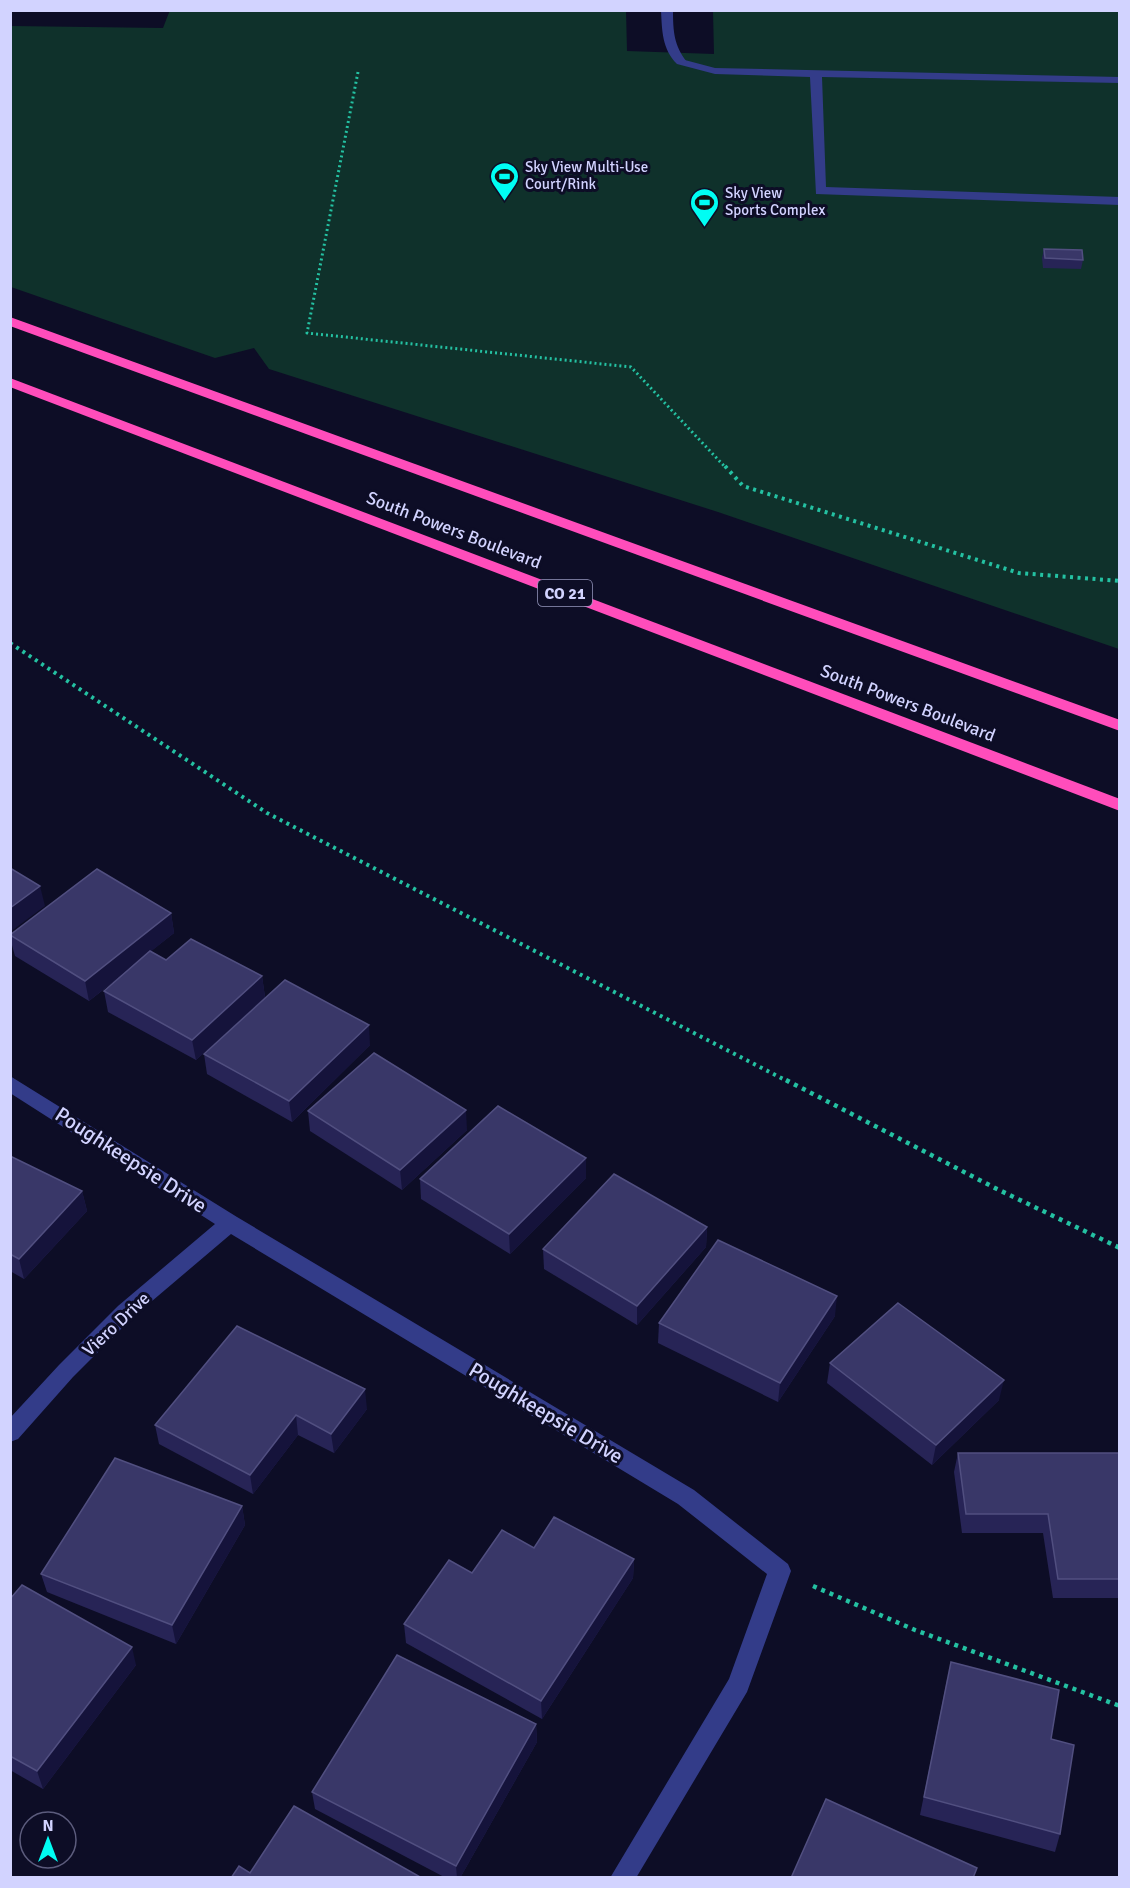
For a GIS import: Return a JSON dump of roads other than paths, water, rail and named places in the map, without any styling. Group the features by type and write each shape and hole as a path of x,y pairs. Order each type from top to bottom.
{"highway":[{"path":"10,321 1119,726"},
{"name":"South Powers Boulevard","path":"10,382 1119,805"}],"street":[{"path":"667,10 672,54 681,62 715,71 1119,80"},
{"path":"816,73 820,191 1119,201"},
{"name":"Poughkeepsie Drive","path":"10,1083 230,1223 686,1497 780,1571 739,1684 622,1878"},
{"name":"Viero Drive","path":"10,1433 66,1371 125,1312 230,1223"}],"place":[{"name":"Sky View Multi-Use Court/Rink","path":"504,202"},
{"name":"Sky View Sports Complex","path":"704,228"}]}
